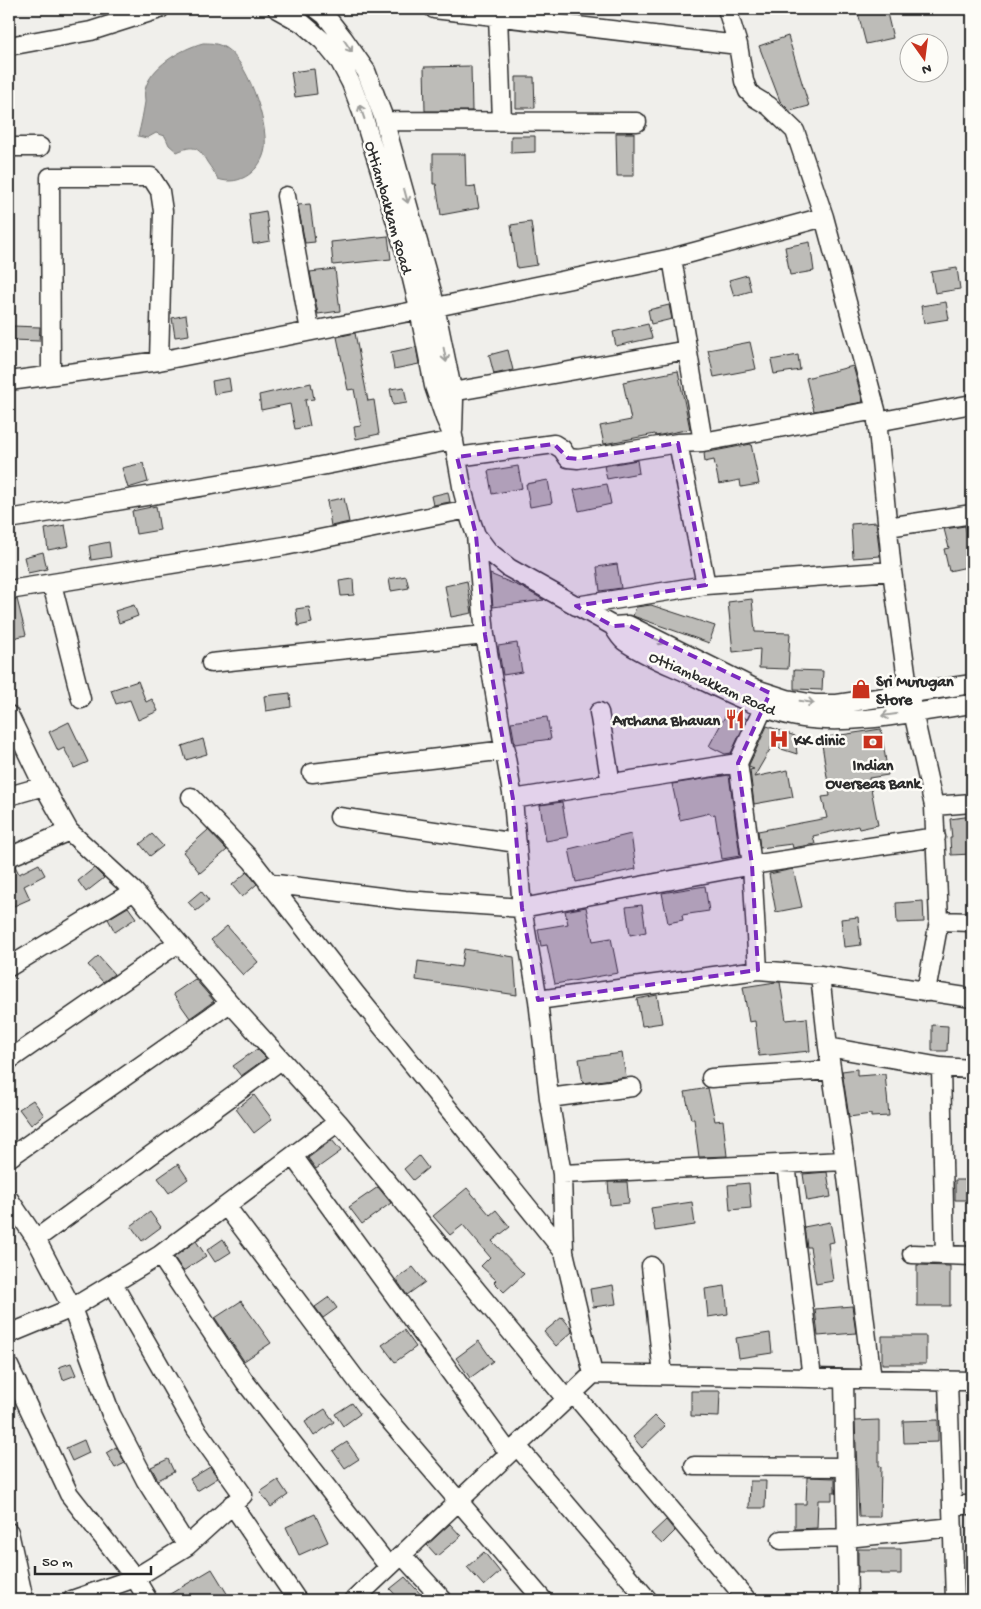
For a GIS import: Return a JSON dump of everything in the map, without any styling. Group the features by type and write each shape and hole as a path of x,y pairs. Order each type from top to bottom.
{"street":[{"path":"9,46 91,31 160,9"},
{"name":"Ottiambakkam Road","path":"277,9 299,22 323,41 340,62 351,83 362,112 407,258 427,309 452,392 454,444"},
{"path":"299,22 318,9"},
{"name":"Ottiambakkam Road","path":"318,9 343,38 366,71 385,122 421,249 434,386 454,444 468,509 476,535 488,551 509,568 612,626 623,640 638,648 715,686 767,700 802,718 828,720 870,718 972,704"},
{"path":"434,9 738,45"},
{"path":"727,9 738,45 744,81 748,91 769,106 795,131 824,217 876,416 892,571 909,694 934,806 939,921 926,992"},
{"path":"498,16 502,120"},
{"path":"385,122 502,120 637,122"},
{"path":"9,147 40,147"},
{"path":"51,374 50,177 151,177 160,191 163,211 159,361"},
{"path":"286,196 310,331"},
{"path":"9,381 159,361 427,309 672,258 824,217"},
{"path":"672,258 703,442"},
{"path":"452,392 687,350"},
{"path":"9,519 454,444 554,444 568,458 578,458 972,404"},
{"path":"678,443 706,585"},
{"path":"9,590 284,546 468,509"},
{"path":"888,527 972,514"},
{"path":"476,535 485,635 506,750 513,799 522,908 538,1000 549,1098 562,1174 564,1252 593,1374"},
{"path":"576,606 706,585 892,571"},
{"path":"52,584 81,699"},
{"path":"211,663 485,635"},
{"name":"Ottiambakkam Road","path":"767,700 788,699 815,704 836,704 972,684"},
{"path":"758,970 752,864 738,763 767,700"},
{"path":"599,712 611,784"},
{"path":"9,715 44,786 69,831 134,891 230,1003 338,1122 570,1396 747,1600"},
{"path":"312,773 506,750"},
{"path":"513,799 738,763"},
{"path":"9,796 44,786"},
{"path":"191,797 252,861 268,884 564,1252"},
{"path":"934,806 972,803"},
{"path":"339,818 517,843"},
{"path":"9,857 69,831"},
{"path":"268,884 405,900 522,908 752,864 936,837"},
{"path":"9,967 134,891"},
{"path":"939,921 972,922"},
{"path":"9,1060 178,943"},
{"path":"538,1000 758,970 820,975 972,998"},
{"path":"820,975 872,1379"},
{"path":"9,1158 230,1003"},
{"path":"828,1047 941,1067 972,1069"},
{"path":"36,1239 281,1060"},
{"path":"941,1067 945,1255"},
{"path":"711,1078 831,1070"},
{"path":"549,1098 632,1087"},
{"path":"9,1334 72,1308 160,1254 338,1122"},
{"path":"293,1156 513,1450 648,1600"},
{"path":"562,1174 845,1161"},
{"path":"786,1164 812,1378"},
{"path":"9,1199 36,1239 72,1308 111,1414 146,1481 187,1546"},
{"path":"226,1206 367,1394 543,1600"},
{"path":"160,1254 245,1382 389,1567"},
{"path":"912,1254 972,1256"},
{"path":"651,1266 663,1375"},
{"path":"72,1600 135,1578 187,1546 243,1494 196,1429 113,1284"},
{"path":"9,1366 69,1494 135,1578 148,1600"},
{"path":"354,1600 593,1374 972,1381"},
{"path":"844,1379 847,1538 844,1599"},
{"path":"948,1381 955,1600"},
{"path":"694,1466 845,1467"},
{"path":"232,1504 297,1600"},
{"path":"952,1505 972,1505"},
{"path":"781,1540 847,1538 953,1527"},
{"path":"9,1532 24,1600"},
{"path":"402,1555 443,1600"}],"highlighted area":[{"path":"678,443 706,585 576,606 613,626 628,625 770,693 738,763 752,865 758,970 538,1000 522,908 513,799 485,635 476,535 457,457 554,444 568,458 578,459"}],"shaded area":[{"path":"203,43 222,46 231,52 247,76 259,107 263,123 265,148 255,170 242,179 226,181 218,179 201,153 195,148 187,148 177,152 169,145 165,136 156,133 147,138 138,136 145,102 145,90 153,74 176,54"}],"building":[{"path":"857,9 886,9 893,38 866,44"},
{"path":"788,36 809,106 790,111 780,101 759,46"},
{"path":"471,66 472,111 425,111 424,67"},
{"path":"314,69 317,94 295,97 291,72"},
{"path":"516,77 534,77 535,108 516,108"},
{"path":"616,133 634,133 634,176 617,176"},
{"path":"511,136 535,136 535,152 511,153"},
{"path":"433,154 465,154 466,187 475,186 479,208 441,215 436,184 433,184"},
{"path":"310,204 315,242 305,243 298,205"},
{"path":"266,211 270,241 253,244 249,214"},
{"path":"531,222 537,265 517,268 511,225"},
{"path":"388,236 391,259 333,265 331,242"},
{"path":"810,242 814,271 790,275 785,247"},
{"path":"957,268 960,289 935,293 931,272"},
{"path":"335,269 340,311 318,314 310,272"},
{"path":"747,275 751,291 734,296 729,280"},
{"path":"946,302 949,319 924,323 921,306"},
{"path":"669,305 672,319 651,324 648,310"},
{"path":"186,315 189,335 175,337 172,318"},
{"path":"648,324 652,338 616,346 613,332"},
{"path":"13,326 40,327 39,341 12,340"},
{"path":"355,333 368,401 374,400 379,434 356,439 354,427 361,426 354,389 348,390 337,337"},
{"path":"750,342 756,369 714,377 708,350"},
{"path":"416,347 419,364 394,369 391,352"},
{"path":"508,350 513,370 494,374 489,355"},
{"path":"798,355 800,370 774,374 771,360"},
{"path":"853,366 863,402 814,411 806,378"},
{"path":"678,371 690,429 604,444 600,426 631,420 623,382"},
{"path":"229,378 231,391 214,394 212,381"},
{"path":"311,383 314,399 305,400 310,426 295,429 290,404 261,410 259,395"},
{"path":"404,387 407,403 393,405 390,389"},
{"path":"751,444 759,484 741,487 740,480 719,484 714,460 705,462 704,453"},
{"path":"637,460 639,473 607,479 604,466"},
{"path":"143,463 148,482 128,488 122,468"},
{"path":"518,466 522,488 492,494 488,471"},
{"path":"548,480 552,503 530,507 526,484"},
{"path":"607,484 611,504 579,511 574,490"},
{"path":"448,492 450,502 433,505 431,496"},
{"path":"344,498 349,522 331,526 327,501"},
{"path":"156,506 160,530 136,534 132,511"},
{"path":"876,522 880,556 853,558 851,524"},
{"path":"65,525 69,546 48,550 45,529"},
{"path":"965,526 972,555 972,566 949,571 944,549 949,548 944,529"},
{"path":"109,542 111,557 91,560 89,546"},
{"path":"43,552 47,569 28,573 24,557"},
{"path":"617,564 621,588 600,591 597,567"},
{"path":"490,574 521,587 544,600 493,607"},
{"path":"406,576 409,588 391,591 389,579"},
{"path":"353,579 354,595 341,596 339,581"},
{"path":"467,581 472,613 451,617 445,586"},
{"path":"17,599 26,635 9,639 9,600"},
{"path":"752,599 755,632 790,633 788,669 759,668 760,649 733,652 728,602"},
{"path":"134,605 138,616 119,623 115,611"},
{"path":"651,605 715,626 709,643 633,616 636,607"},
{"path":"309,607 312,623 298,626 296,609"},
{"path":"517,643 522,672 503,675 498,646"},
{"path":"794,670 823,671 822,690 794,689"},
{"path":"138,681 146,702 152,699 158,711 138,720 130,700 116,704 111,690"},
{"path":"290,693 291,707 266,711 264,696"},
{"path":"729,709 747,719 731,753 725,754 709,746"},
{"path":"547,717 551,739 515,744 511,722"},
{"path":"69,722 88,762 74,768 64,748 58,751 49,732"},
{"path":"767,726 795,736 797,754 772,746 754,777 788,770 793,797 754,804 750,770 754,769 749,767 749,765"},
{"path":"881,729 888,775 869,778 878,825 859,829 858,826 813,836 815,844 793,848 792,844 760,848 758,831 827,818 822,797 830,796 821,738"},
{"path":"203,739 207,754 186,760 182,746"},
{"path":"729,775 740,856 722,859 715,814 711,815 710,813 680,820 672,784"},
{"path":"562,802 568,837 546,841 540,805"},
{"path":"972,816 972,854 951,855 950,819"},
{"path":"208,830 227,850 200,873 183,852"},
{"path":"152,834 163,846 150,856 140,844"},
{"path":"631,834 636,869 576,882 569,849"},
{"path":"39,864 45,875 24,886 30,899 14,906 9,894 9,867 15,866 19,874"},
{"path":"94,868 104,878 86,892 78,881"},
{"path":"793,869 802,907 776,912 769,874"},
{"path":"247,872 257,884 242,897 232,885"},
{"path":"705,886 709,911 682,915 683,920 668,923 662,893"},
{"path":"201,891 209,901 196,911 188,902"},
{"path":"923,901 924,922 897,923 896,903"},
{"path":"642,905 646,932 630,935 626,907"},
{"path":"128,907 136,918 115,932 108,919"},
{"path":"586,907 593,941 611,938 618,973 555,984 547,945 541,946 538,929 568,924 565,911"},
{"path":"858,917 861,945 844,947 841,919"},
{"path":"227,926 258,962 243,975 211,940"},
{"path":"464,949 514,957 517,995 416,980 418,961 461,967"},
{"path":"98,956 114,974 103,982 88,965"},
{"path":"195,979 214,1001 190,1018 173,994"},
{"path":"780,982 786,1020 807,1018 810,1051 759,1056 755,1021 749,1022 743,987"},
{"path":"657,995 662,1023 642,1026 637,999"},
{"path":"932,1025 948,1026 947,1051 932,1051"},
{"path":"257,1049 266,1058 241,1076 233,1066"},
{"path":"622,1053 626,1077 583,1083 579,1059"},
{"path":"857,1069 857,1076 885,1074 889,1116 871,1117 871,1114 849,1117 842,1071"},
{"path":"708,1088 715,1121 723,1120 727,1156 699,1157 694,1119 691,1119 685,1092"},
{"path":"254,1095 272,1119 254,1133 236,1109"},
{"path":"33,1100 44,1115 31,1125 19,1109"},
{"path":"332,1140 341,1151 316,1169 308,1158"},
{"path":"419,1156 428,1168 413,1180 404,1169"},
{"path":"178,1164 188,1179 169,1193 158,1178"},
{"path":"827,1172 831,1197 807,1201 803,1174"},
{"path":"955,1180 972,1180 972,1200 955,1200"},
{"path":"608,1182 627,1182 629,1203 610,1205"},
{"path":"749,1183 751,1208 730,1210 728,1185"},
{"path":"378,1187 391,1203 362,1224 349,1207"},
{"path":"467,1188 490,1215 496,1210 510,1227 492,1241 524,1274 504,1292 494,1282 496,1280 481,1266 490,1257 463,1225 450,1235 433,1216"},
{"path":"692,1202 695,1225 655,1231 651,1208"},
{"path":"150,1212 161,1227 142,1241 131,1226"},
{"path":"830,1222 834,1242 828,1243 833,1281 816,1284 810,1247 807,1247 804,1227"},
{"path":"223,1239 231,1252 215,1262 207,1250"},
{"path":"196,1241 206,1256 183,1271 174,1257"},
{"path":"917,1265 950,1266 950,1306 917,1306"},
{"path":"413,1267 425,1282 407,1295 396,1279"},
{"path":"613,1285 616,1304 593,1307 590,1289"},
{"path":"725,1286 728,1314 708,1317 705,1289"},
{"path":"329,1297 337,1308 323,1318 315,1307"},
{"path":"241,1301 271,1343 244,1361 215,1318"},
{"path":"852,1306 856,1333 818,1336 815,1309"},
{"path":"562,1317 572,1332 556,1346 544,1332"},
{"path":"404,1330 416,1347 395,1362 382,1345"},
{"path":"770,1333 772,1353 739,1358 736,1338"},
{"path":"882,1336 926,1336 926,1364 882,1364"},
{"path":"479,1341 493,1361 470,1378 456,1358"},
{"path":"71,1363 76,1375 63,1380 59,1367"},
{"path":"691,1391 720,1391 719,1417 691,1416"},
{"path":"352,1403 360,1414 343,1426 335,1414"},
{"path":"325,1409 334,1422 314,1436 305,1422"},
{"path":"655,1416 665,1426 642,1448 633,1437"},
{"path":"879,1420 879,1466 881,1466 880,1517 859,1517 855,1421"},
{"path":"938,1420 938,1442 904,1443 903,1421"},
{"path":"84,1440 89,1453 72,1461 66,1448"},
{"path":"347,1442 359,1459 345,1468 333,1451"},
{"path":"116,1447 125,1463 115,1468 106,1453"},
{"path":"168,1459 174,1472 158,1480 151,1467"},
{"path":"210,1467 218,1478 197,1491 190,1479"},
{"path":"807,1477 835,1478 835,1492 832,1492 832,1500 818,1500 817,1528 795,1529 795,1504 806,1504"},
{"path":"278,1480 288,1495 271,1507 260,1492"},
{"path":"750,1481 766,1481 765,1508 749,1508"},
{"path":"315,1514 328,1542 299,1555 286,1527"},
{"path":"666,1520 675,1531 662,1544 651,1534"},
{"path":"450,1524 461,1536 437,1556 427,1545"},
{"path":"858,1549 901,1549 901,1574 858,1572"},
{"path":"484,1552 500,1572 484,1586 467,1567"},
{"path":"212,1569 231,1600 160,1600"},
{"path":"405,1577 426,1600 400,1600 390,1589"}],"place":[{"name":"Sri Murugan Store","path":"861,689"},
{"name":"Archana Bhavan","path":"735,719"},
{"name":"KK clinic","path":"779,739"},
{"name":"Indian Overseas Bank","path":"873,742"}]}
